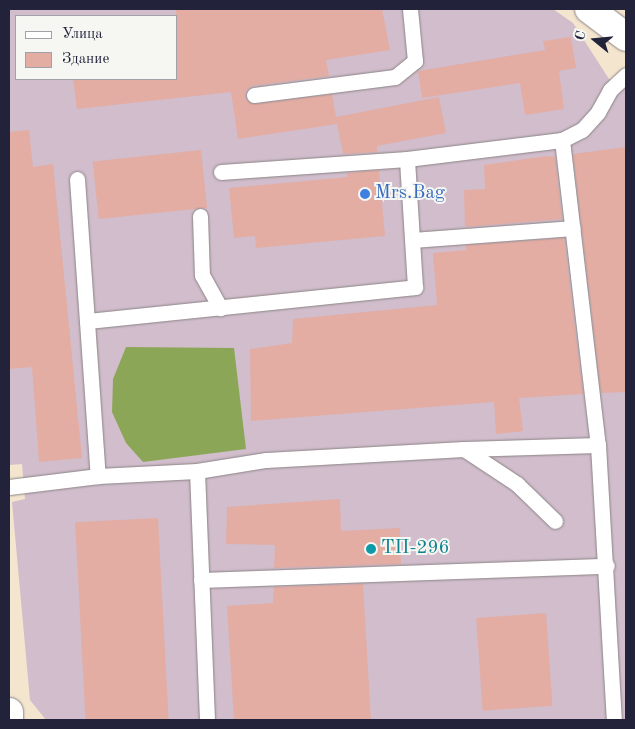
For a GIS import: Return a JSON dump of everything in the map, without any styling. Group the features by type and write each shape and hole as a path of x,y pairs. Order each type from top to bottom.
{"street":[{"path":"590,9 626,37"},
{"path":"9,712 9,720"}],"lane":[{"path":"254,95 395,77 415,61 410,9"},
{"path":"221,172 408,159 562,140 582,130 598,112 610,90 626,75"},
{"path":"562,140 598,445 607,566 614,720"},
{"path":"88,320 416,287 408,159"},
{"path":"76,179 88,320 98,476"},
{"path":"200,216 202,275 220,308"},
{"path":"413,240 572,228"},
{"path":"9,487 98,476 197,472 266,460 464,449 598,445"},
{"path":"464,449 517,484 555,521"},
{"path":"197,472 207,720"},
{"path":"201,580 607,566"}],"shaded area":[{"path":"9,9 553,9 573,23 609,79 626,86 626,720 46,720 30,700 12,502 25,499 22,464 9,465"}],"green space":[{"path":"126,347 234,348 246,449 143,462 126,443 112,412 113,379"}],"building":[{"path":"176,9 382,9 390,50 326,60 329,76 252,86 246,91 246,100 255,104 332,94 336,117 439,97 446,133 377,146 377,152 343,154 337,124 238,139 231,92 77,109 73,80 178,80 178,15 176,15"},
{"path":"571,37 576,68 559,71 564,109 525,115 520,83 422,98 418,71 545,50 543,41"},
{"path":"29,130 33,167 53,164 82,458 39,462 32,367 9,369 9,132"},
{"path":"626,147 626,392 601,393 573,154"},
{"path":"201,150 207,208 99,219 93,161"},
{"path":"547,156 555,157 562,219 465,227 464,190 485,189 484,165"},
{"path":"379,170 385,236 256,248 255,236 234,238 229,188 348,177 347,173"},
{"path":"564,238 583,394 519,398 523,431 496,434 494,402 251,421 250,349 292,343 293,319 437,305 433,253 466,250 466,245"},
{"path":"340,499 341,531 400,528 401,564 274,568 275,545 226,544 227,507"},
{"path":"158,518 169,720 85,720 75,522"},
{"path":"363,584 371,720 234,720 227,606 273,603 274,587"},
{"path":"546,613 552,706 483,711 476,618"}],"place":[{"name":"Mrs.Bag","path":"365,194"},
{"name":"ТП-296","path":"371,549"}]}
